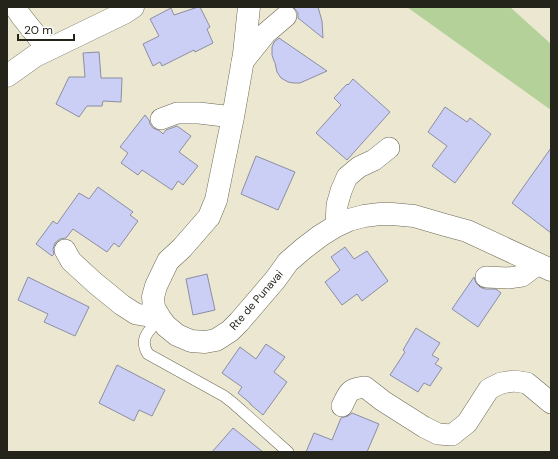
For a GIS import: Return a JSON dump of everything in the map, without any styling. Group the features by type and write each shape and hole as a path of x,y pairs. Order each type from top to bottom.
{"main road":[{"path":"7,76 35,56 124,13 133,7"},
{"name":"Rte de Punavai","path":"249,7 233,117 216,200 209,217 182,248 168,261 156,286 153,297 154,308 166,326 177,335 195,342 216,340 239,322 275,280 288,262 320,236 336,226 349,220 364,216 380,214 414,216 467,231 544,267"}],"street":[{"path":"15,7 48,50"},
{"path":"242,63 266,33 286,16"},
{"path":"161,119 177,113 199,113 233,117"},
{"path":"336,226 337,205 347,177 359,167 374,160 389,148"},
{"path":"65,250 71,261 122,305 136,314 160,318"},
{"path":"486,277 508,278 522,276 544,267"},
{"path":"342,406 348,393 354,388 365,387 383,401 424,427 438,434 452,435 467,423 489,389 501,383 514,381 527,383 551,403"}],"lane":[{"path":"160,318 145,336 145,349 148,354 224,396 288,452"}],"green space":[{"path":"407,7 510,7 551,44 551,110"}],"building":[{"path":"200,7 210,27 207,29 213,43 195,52 194,50 162,66 160,62 153,66 143,44 159,36 150,19 171,8 174,15"},
{"path":"293,7 318,7 322,21 323,38 298,18 298,13"},
{"path":"279,38 327,71 300,83 288,82 281,78 277,72 272,55 272,47 274,42"},
{"path":"99,52 101,78 122,78 121,102 103,101 102,106 87,106 79,117 56,104 69,77 85,77 83,53"},
{"path":"353,79 390,112 347,160 316,133 341,105 334,98"},
{"path":"445,107 467,122 470,118 491,134 455,183 432,166 447,146 428,132"},
{"path":"145,115 153,128 163,134 166,130 177,126 191,136 179,152 198,166 183,185 178,181 172,190 142,170 138,175 121,163 128,153 120,147"},
{"path":"551,148 551,233 512,203"},
{"path":"256,156 295,172 278,210 241,194"},
{"path":"98,187 133,212 130,215 138,221 119,247 114,243 107,252 73,229 66,238 60,239 55,243 53,249 54,254 52,256 36,244 53,221 57,224 79,193 89,199"},
{"path":"345,247 354,259 367,251 388,281 362,301 357,294 342,305 325,282 340,270 331,257"},
{"path":"207,274 215,310 193,315 186,279"},
{"path":"28,277 89,307 75,336 44,322 48,314 18,300"},
{"path":"474,277 476,283 480,287 485,289 496,289 501,293 478,327 452,309"},
{"path":"416,328 440,343 432,355 439,359 435,364 442,368 430,386 424,383 418,392 390,375 405,352 403,350"},
{"path":"266,344 285,357 274,372 287,382 263,415 238,393 242,387 222,373 240,347 256,359"},
{"path":"117,365 165,390 152,416 139,410 134,421 99,403"},
{"path":"352,413 379,424 367,452 306,452 314,433 332,440 341,418"},
{"path":"233,428 263,452 212,452"}]}
